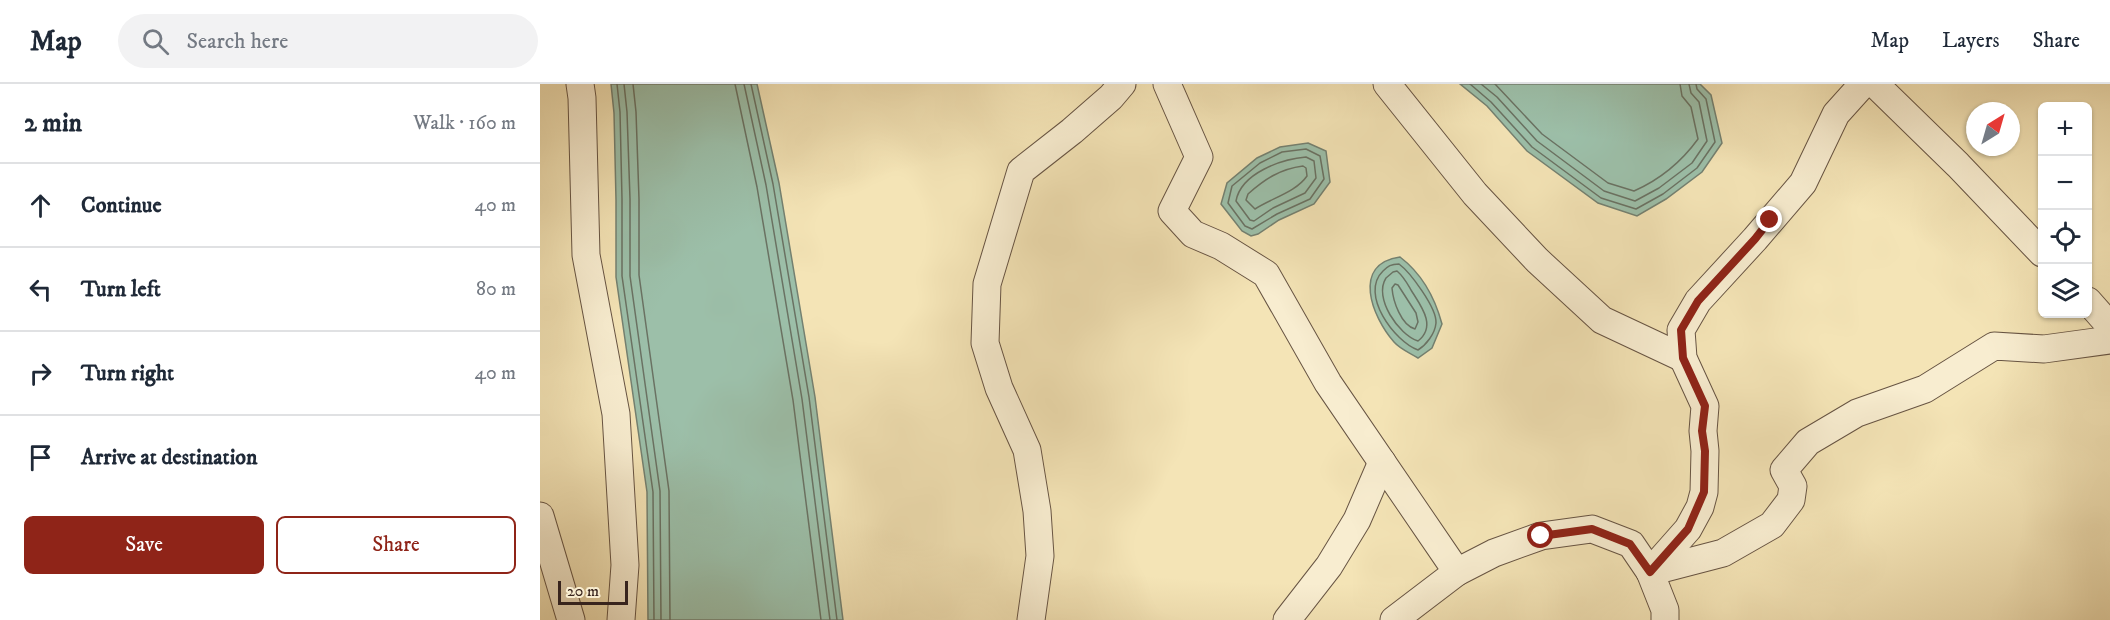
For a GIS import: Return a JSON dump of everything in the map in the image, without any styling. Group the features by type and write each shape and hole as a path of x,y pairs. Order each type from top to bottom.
{"street":[{"path":"580,84 586,255 616,414 625,565 621,620"},
{"path":"1031,620 1040,556 1036,511 1027,450 999,388 985,343 987,284 1021,171 1072,131 1122,84"},
{"path":"1167,84 1199,157 1172,212 1193,234 1221,246 1266,274 1328,383 1457,572"},
{"path":"1387,84 1475,194 1537,261 1602,320 1683,358"},
{"path":"1650,572 1688,529 1704,492 1705,451 1702,431 1705,406 1683,358 1681,330 1698,301 1803,183 1836,114 1863,84"},
{"path":"1875,84 2038,248"},
{"path":"2092,306 2110,326"},
{"path":"1650,572 1723,554 1772,525 1791,500 1793,486 1784,470 1808,442 1857,413 1925,389 1994,346 2044,349 2110,340"},
{"path":"1287,620 1329,566 1357,520 1382,462"},
{"path":"540,516 571,620"},
{"path":"1394,620 1457,572 1494,553 1541,536 1592,529 1630,544 1650,572 1665,610 1665,620"}],"water":[{"path":"611,84 757,84 779,183 815,397 843,620 648,620 647,492 616,277 614,113"},
{"path":"1460,84 1700,84 1711,95 1722,143 1702,172 1666,199 1637,216 1598,203 1527,151 1487,106"},
{"path":"1308,143 1326,151 1330,182 1314,204 1279,220 1258,234 1251,236 1242,231 1221,204 1227,183 1257,158 1280,147"},
{"path":"1400,257 1408,263 1426,287 1442,324 1432,348 1418,358 1396,344 1386,331 1373,306 1370,293 1375,270 1385,262"}],"route":[{"path":"1541,536 1592,529 1630,544 1650,572 1688,529 1700,507 1704,492 1705,451 1702,431 1705,406 1683,358 1681,330 1698,301 1770,220"}]}
